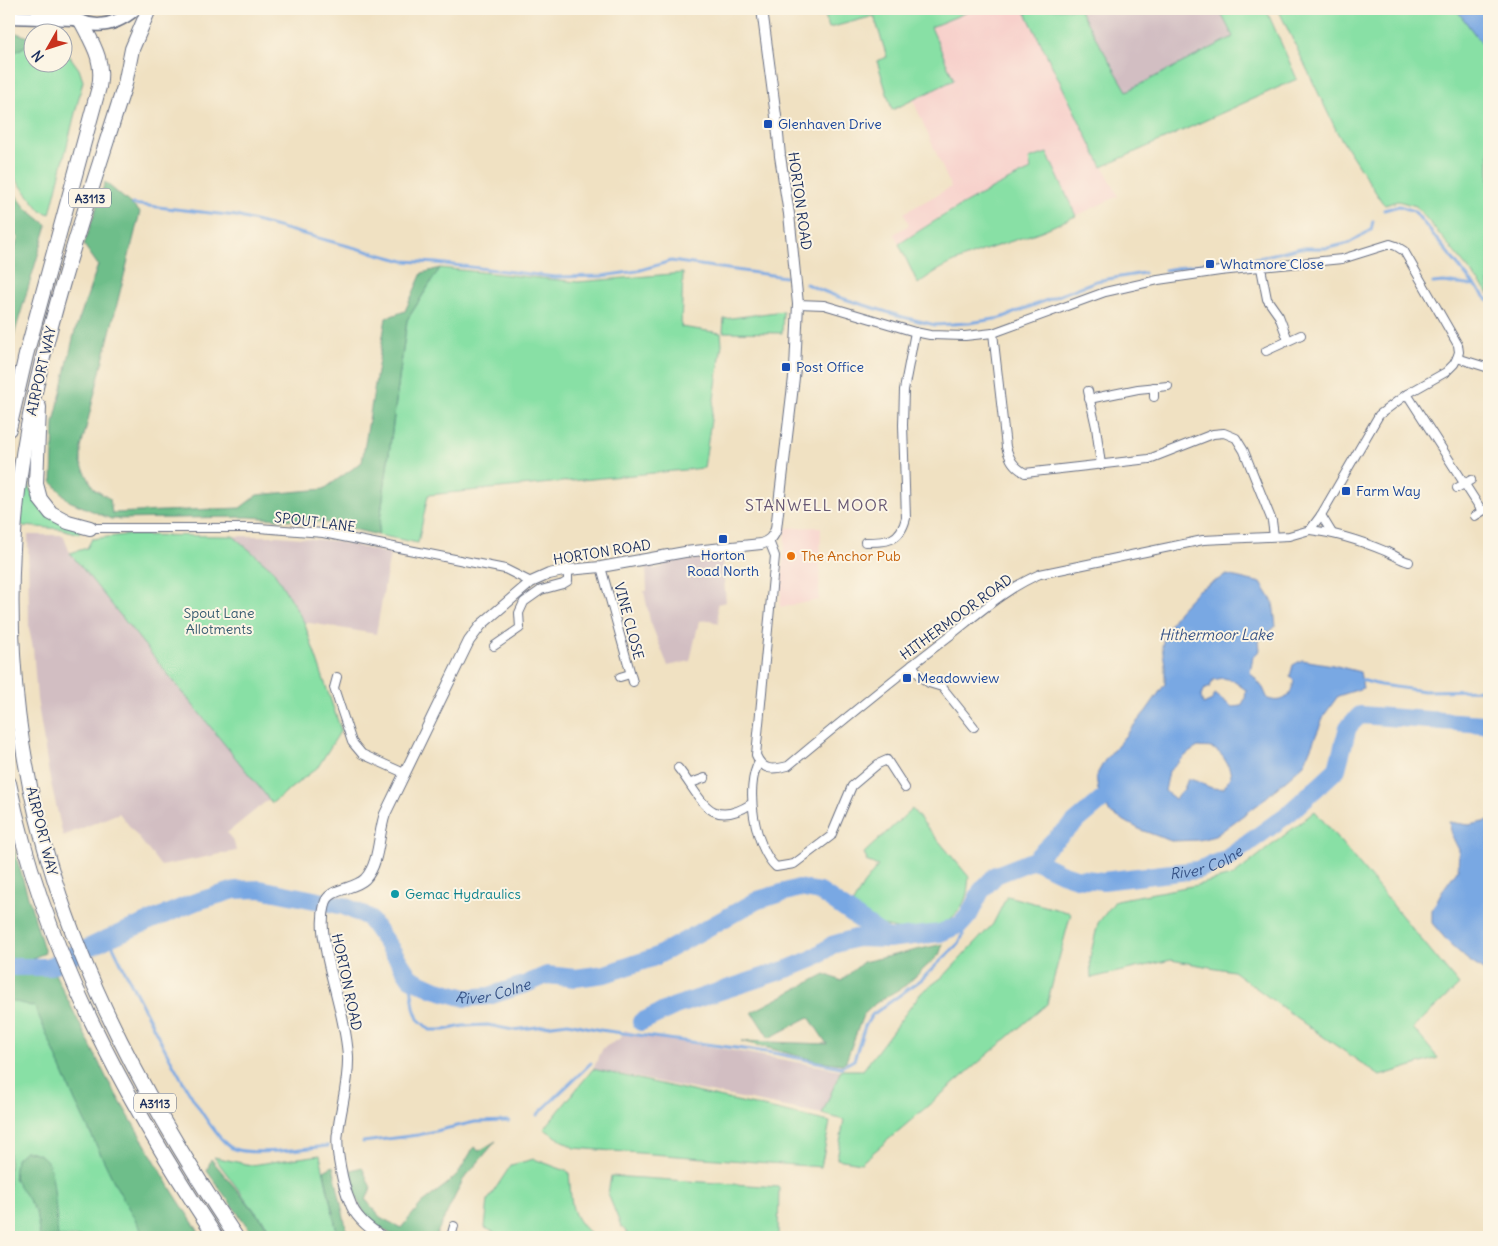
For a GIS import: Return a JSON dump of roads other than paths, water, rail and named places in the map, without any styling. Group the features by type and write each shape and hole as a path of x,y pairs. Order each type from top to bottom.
{"highway":[{"name":"AIRPORT WAY","path":"148,9 132,49 125,84 60,294 36,389 19,484 13,541 14,678 24,754 32,794 54,878 75,940 112,1023 160,1112 192,1169 236,1237"},
{"name":"AIRPORT WAY","path":"9,429 26,355 99,87 101,67 96,50 78,21"},
{"path":"9,393 26,355"},
{"path":"36,389 40,410 37,437 36,484 40,499 51,513 68,522 90,528"},
{"name":"AIRPORT WAY","path":"9,783 27,860 68,971 137,1108 165,1157 216,1237"}],"main road":[{"path":"61,9 78,21"},
{"path":"9,17 109,24 119,20 135,9"}],"street":[{"name":"HORTON ROAD","path":"383,1237 370,1229 350,1205 338,1149 337,1134 346,1090 348,1056 342,1017 322,934 325,900 333,893 357,884 370,872 375,862 383,820 404,772 469,641 481,625 531,582 549,574 568,570 601,567 685,552 761,544 769,541 774,536 776,530 786,459 795,369 798,304 789,214 762,9"},
{"path":"798,304 824,305 930,335 948,336 993,333 1105,292 1158,280 1342,260 1390,244 1396,246 1404,251 1458,345 1459,352 1454,364 1446,372 1407,394 1379,415 1321,515 1310,530 1332,533 1387,552 1409,562"},
{"path":"1261,268 1266,299 1279,316 1288,340"},
{"path":"865,542 886,542 903,529 906,518 904,390 914,332"},
{"path":"993,333 1006,447 1010,460 1015,467 1025,472 1149,459 1213,434 1224,433 1236,438 1244,451 1272,521 1274,536"},
{"path":"1266,351 1301,335"},
{"path":"1457,358 1489,368"},
{"path":"1101,465 1096,427 1088,395 1168,386"},
{"path":"1154,387 1154,397"},
{"path":"1407,394 1482,512"},
{"path":"1321,515 1332,533"},
{"name":"SPOUT LANE","path":"90,528 259,528 323,533 506,569 531,582"},
{"name":"HITHERMOOR ROAD","path":"759,762 764,767 776,769 788,766 912,664 1008,590 1040,574 1203,540 1289,536 1310,530"},
{"path":"769,541 775,556 757,736 756,754 759,762 753,774 751,804 766,854 776,867 794,864 831,836 852,786 878,764 887,760 904,788"},
{"name":"VINE CLOSE","path":"601,567 632,678 620,677"},
{"path":"494,646 520,628 519,613 524,602 541,590 568,581 568,570"},
{"path":"912,664 922,678 929,683 942,687 974,728"},
{"path":"337,677 334,688 352,742 362,754 404,772"},
{"path":"678,768 701,801 715,812 729,815 751,804"},
{"path":"690,784 706,778"},
{"path":"451,1237 454,1226"}],"water":[{"path":"1456,9 1489,9 1489,53"},
{"name":"Hithermoor Lake","path":"1227,575 1261,583 1273,602 1276,626 1259,641 1260,650 1253,657 1250,672 1263,688 1268,699 1278,700 1289,695 1294,681 1290,676 1293,665 1302,660 1360,672 1363,688 1338,696 1325,714 1304,764 1260,803 1215,836 1199,840 1171,841 1141,830 1110,813 1098,790 1096,776 1105,760 1146,711 1165,684 1162,646 1165,633 1178,611 1198,590","holes":["1223,678 1232,680 1246,690 1245,699 1241,706 1232,707 1215,694 1212,700 1203,704 1201,697 1203,690 1210,687 1213,680","1198,747 1211,748 1222,755 1231,775 1224,788 1218,789 1188,779 1184,789 1175,799 1165,791 1169,771"]},
{"path":"1489,821 1489,974 1468,960 1449,943 1432,923 1432,910 1442,891 1458,869 1459,850 1452,836 1449,822 1469,825"}],"waterway":[{"path":"132,204 236,216 404,261 555,277 602,276 637,271 671,261 785,277"},
{"path":"1384,210 1399,206 1414,211 1489,301"},
{"path":"1165,270 1212,262 1252,259 1300,248 1328,248 1349,243 1371,230 1373,221"},
{"path":"806,284 838,297 935,325 969,323 1001,318 1096,281 1144,273"},
{"path":"1433,283 1443,282 1475,286"},
{"path":"1361,680 1380,685 1424,691 1489,690"},
{"name":"River Colne","path":"1034,860 1076,878 1103,881 1197,870 1225,860 1288,814 1337,769 1348,727 1360,715 1483,724 1489,722"},
{"name":"River Colne","path":"641,1022 675,1006 790,968 812,959 832,945 856,938 888,939 940,933 961,924 969,915 981,891 996,875 1034,860 1052,842 1103,799"},
{"name":"River Colne","path":"9,967 48,967 109,938 195,902 235,890 260,889 344,906 368,917 410,978 434,989 466,998 489,996 547,975 575,978 605,974 655,957 758,900 799,888 820,892 888,939"},
{"path":"410,978 414,1008 418,1019 430,1030 488,1025 513,1030 568,1023 600,1030 774,1053 841,1067 854,1060 865,1026 872,1015 922,979 959,943 963,935 961,924"},
{"name":"River Colne","path":"109,938 148,1018 186,1087 221,1138 234,1149 254,1152 328,1146"},
{"name":"River Colne","path":"537,1115 591,1063"},
{"name":"River Colne","path":"363,1142 418,1135 475,1122 509,1121"}],"place":[{"name":"Glenhaven Drive","path":"768,124"},
{"name":"Whatmore Close","path":"1210,264"},
{"name":"Post Office","path":"786,367"},
{"name":"Farm Way","path":"1346,491"},
{"name":"Horton Road North","path":"723,539"},
{"name":"The Anchor Pub","path":"791,556"},
{"name":"Meadowview","path":"907,678"},
{"name":"Gemac Hydraulics","path":"395,894"}],"district":[{"name":"STANWELL MOOR","path":"817,505"}],"park label":[{"name":"Spout Lane Allotments","path":"219,622"}]}
